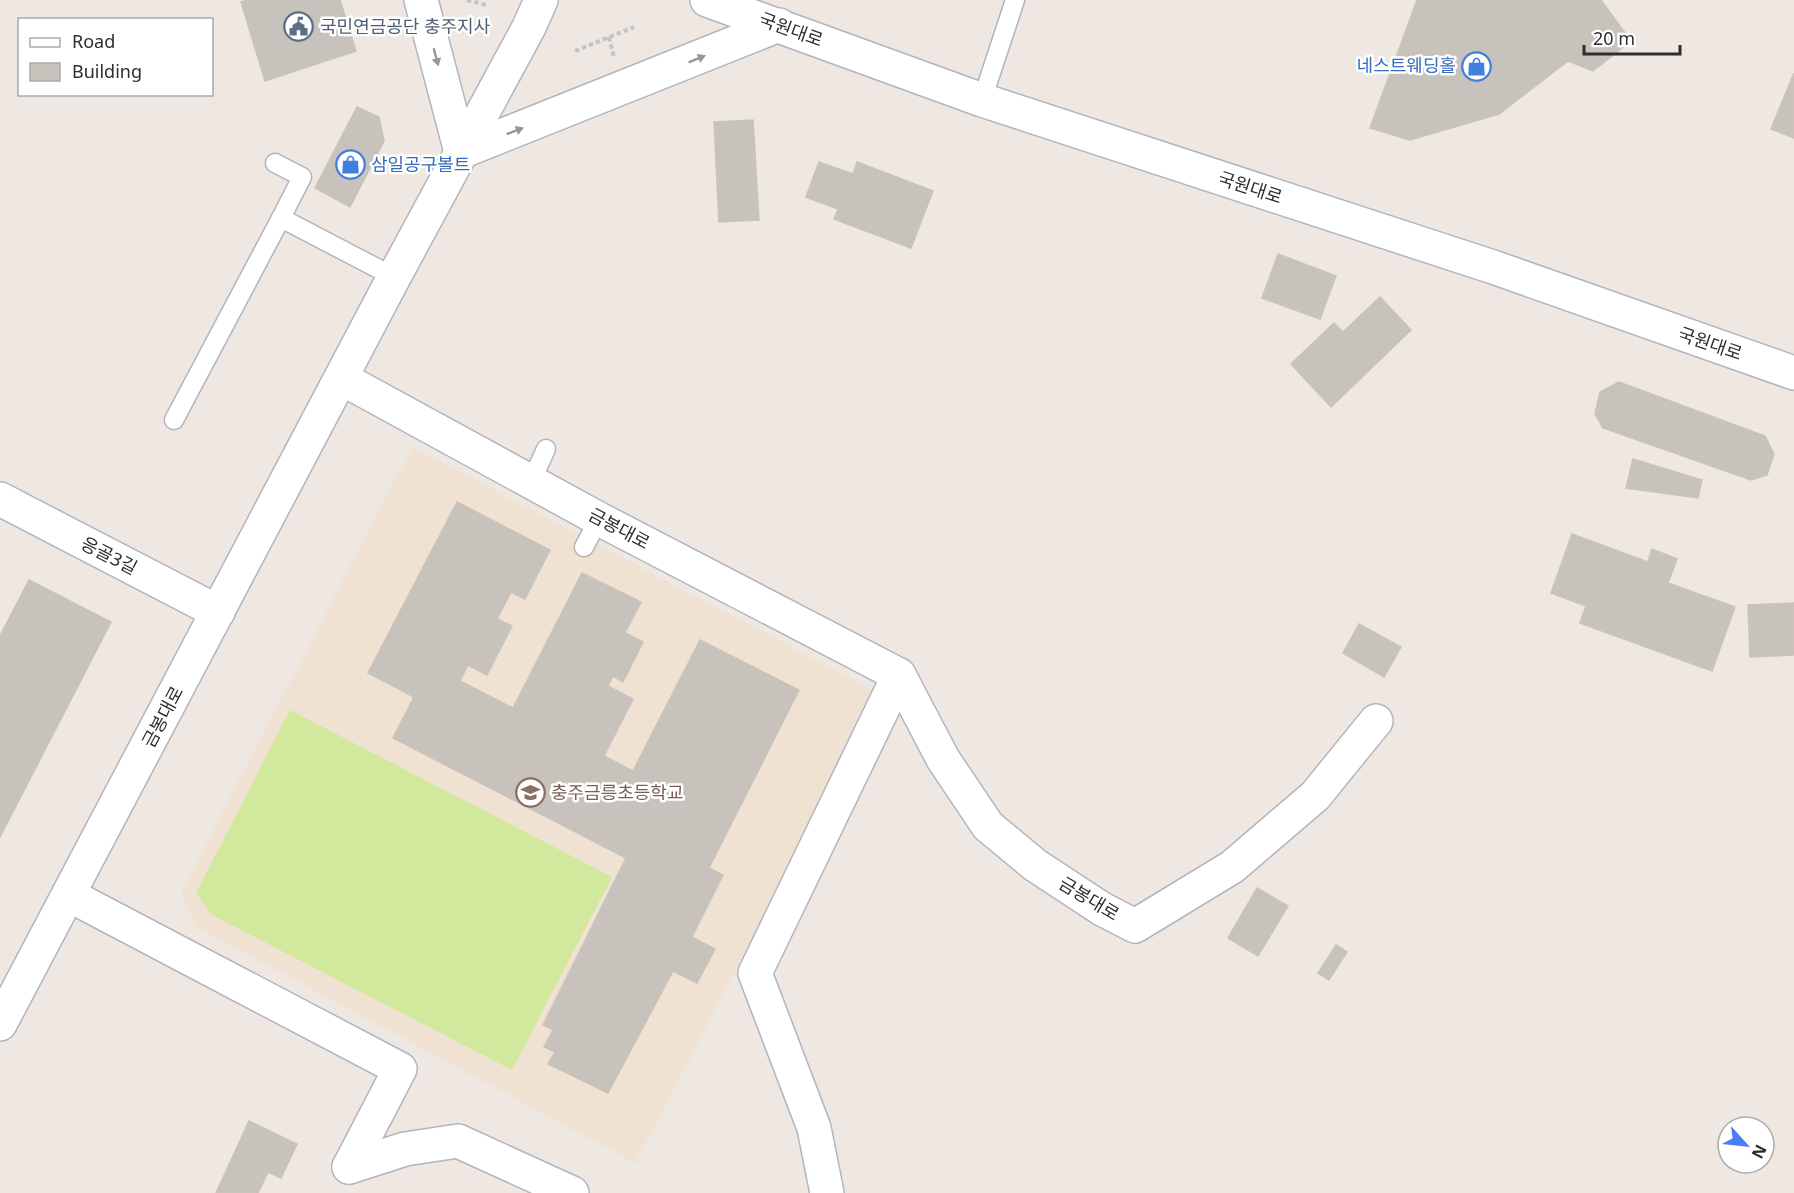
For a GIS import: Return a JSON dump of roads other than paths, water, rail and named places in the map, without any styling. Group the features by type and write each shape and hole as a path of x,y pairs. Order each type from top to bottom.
{"street":[{"path":"421,0 461,152 775,13"},
{"name":"금봉대로","path":"0,1024 394,277 529,27 541,0"},
{"name":"국원대로","path":"707,0 775,13 982,100 1493,267 1794,373"},
{"name":"금봉대로","path":"341,378 531,482 591,533 899,675 943,759 988,826 1044,871 1101,909 1135,926 1232,867 1315,796 1376,721"},
{"name":"응골3길","path":"0,499 218,612"},
{"path":"827,1193 814,1128 755,973 899,675"},
{"path":"69,895 400,1069 350,1167 405,1149 458,1141 572,1193"}],"lane":[{"path":"982,100 1015,0"},
{"path":"174,420 302,177 275,163"},
{"path":"281,218 394,277"},
{"path":"531,482 546,450"}],"place":[{"name":"국민연금공단 충주지사","path":"299,27"},
{"name":"네스트웨딩홀","path":"1477,66"},
{"name":"삼일공구볼트","path":"350,165"},
{"name":"충주금릉초등학교","path":"530,793"}]}
